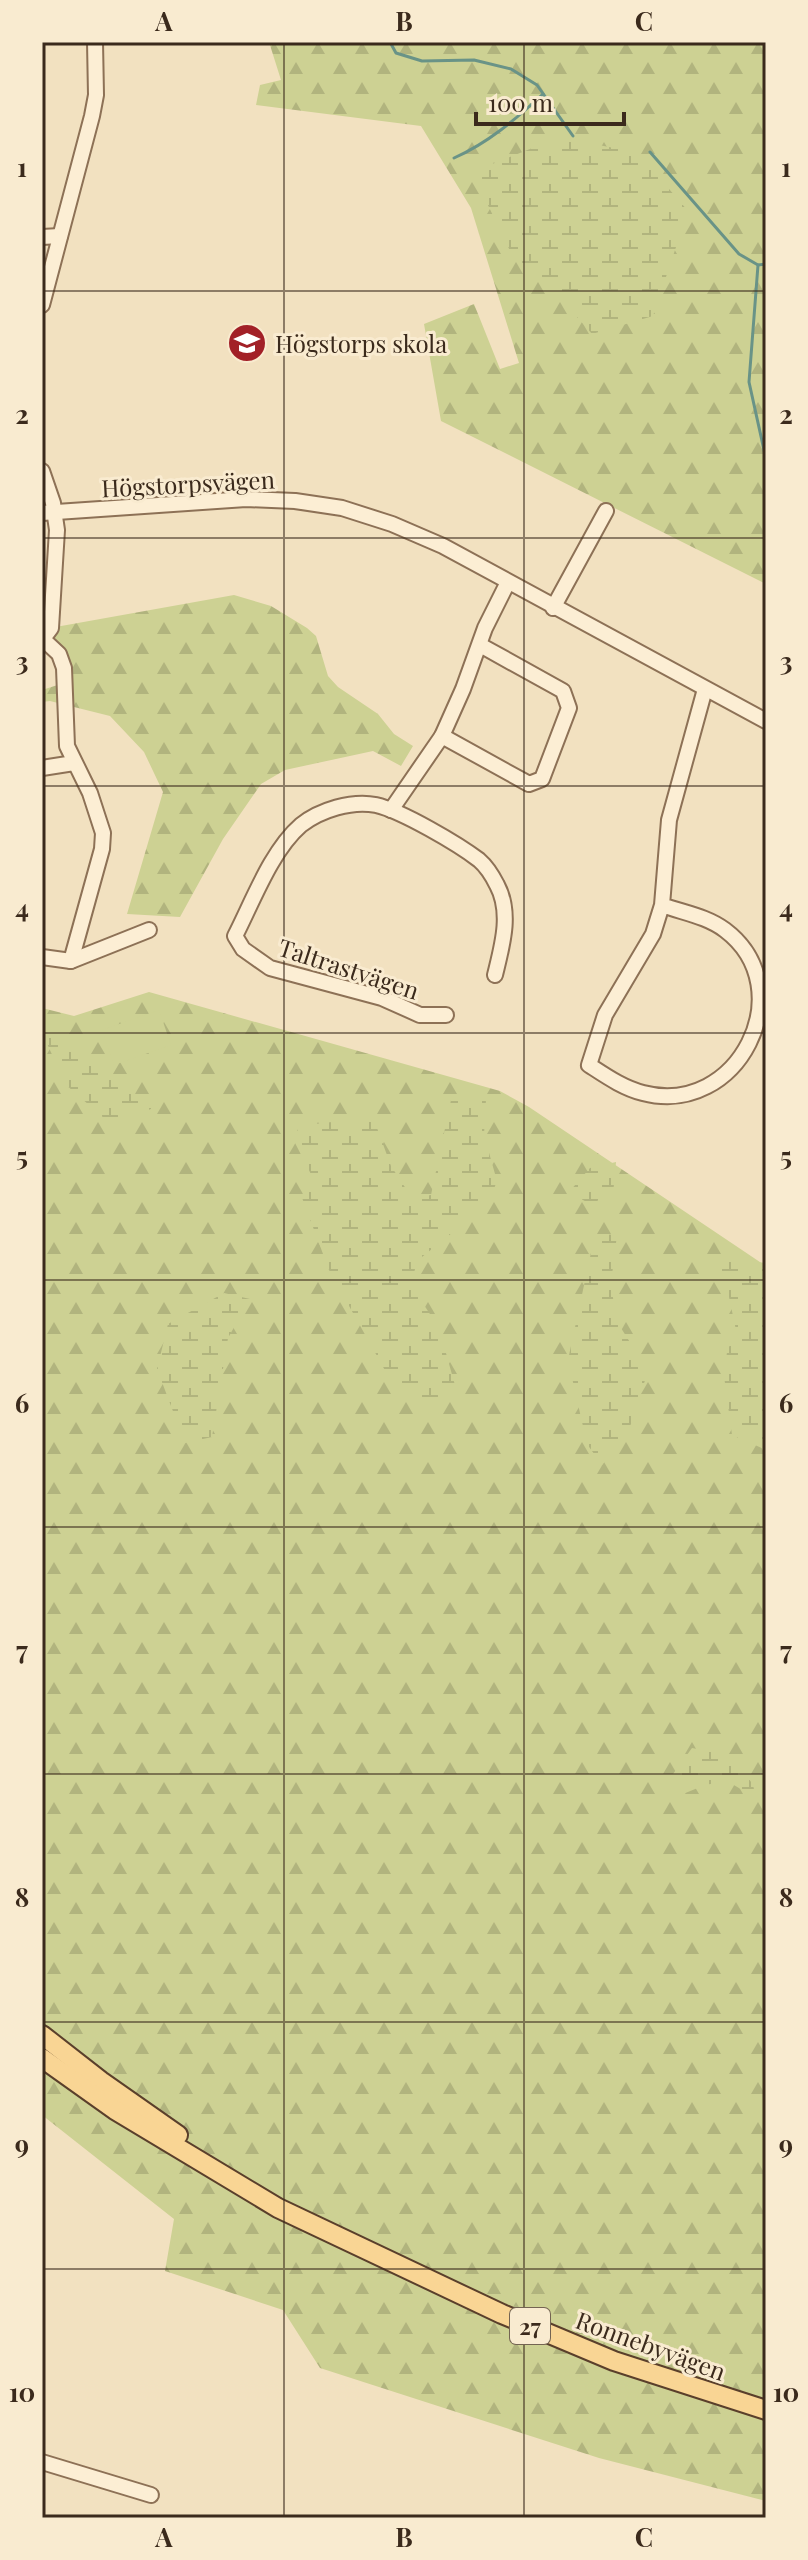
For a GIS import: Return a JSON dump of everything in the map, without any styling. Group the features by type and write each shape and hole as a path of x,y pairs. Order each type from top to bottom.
{"main road":[{"name":"Ronnebyvägen","path":"42,2035 167,2128 303,2218"},
{"name":"Ronnebyvägen","path":"42,2058 126,2117 244,2189 303,2218 502,2314 614,2361 766,2410"}],"street":[{"path":"42,305 83,156 96,95 95,42"},
{"path":"42,237 60,236"},
{"path":"42,471 49,513 57,530 51,628 43,640 59,654 64,668 67,746 90,793 103,833 102,849 71,961"},
{"name":"Högstorpsvägen","path":"49,513 246,499 295,501 365,515 417,533 766,721"},
{"path":"553,608 606,511"},
{"path":"495,975 504,940 505,911 498,886 481,862 391,810 442,736 508,582"},
{"path":"442,736 529,784 542,779 569,708 563,691 480,645"},
{"path":"662,905 697,915 726,931 747,957 756,977 759,999 757,1021 749,1045 734,1067 715,1082 691,1093 668,1096 644,1093 615,1082 589,1065 605,1015 653,934 662,905 669,820 705,689"},
{"path":"42,768 74,763"},
{"name":"Taltrastvägen","path":"391,810 373,805 354,805 328,810 302,824 282,844 235,936 243,949 270,968 382,998 420,1015 446,1015"},
{"path":"42,957 71,961 149,930"},
{"path":"42,2462 151,2495"}],"green space":[{"path":"269,42 766,42 766,584 441,421 424,324 474,304 500,369 519,363 471,208 421,126 256,105 260,85 281,80"},
{"path":"560,137 638,153 688,211 653,316 592,334 549,285 513,257 472,172"},
{"path":"234,595 271,606 307,628 316,636 328,676 338,687 378,714 394,734 413,746 401,766 373,751 285,770 261,784 223,839 180,917 127,914 163,792 144,752 110,716 50,701 42,702 42,690 67,682 63,654 50,628"},
{"path":"149,992 500,1091 529,1107 766,1266 766,2501 599,2458 320,2368 283,2310 165,2271 174,2219 42,2115 42,1008 74,1016"},
{"path":"159,1010 171,1045 114,1065 102,1030"},
{"path":"42,1032 153,1108 113,1126 65,1084"},
{"path":"486,1099 484,1135 497,1181 488,1204 417,1261 411,1285 439,1328 458,1396 422,1413 387,1374 329,1270 301,1195 316,1184 294,1141 299,1126 373,1117 391,1166 412,1198 431,1195 451,1100"},
{"path":"616,1162 613,1194 590,1204 569,1192 590,1168"},
{"path":"595,1234 617,1235 611,1283 616,1320 648,1371 627,1436 602,1465 587,1444 568,1360"},
{"path":"712,1258 766,1263 766,1450 732,1435 724,1376 727,1352 736,1330 729,1297"},
{"path":"224,1293 250,1299 228,1338 212,1437 185,1443 157,1369 168,1324"},
{"path":"692,1748 734,1756 753,1785 756,1798 727,1781 683,1794 673,1774"}],"waterway":[{"path":"390,42 396,53 422,61 474,60 511,69 537,85 573,136"},
{"path":"454,158 501,130 543,94"},
{"path":"650,152 739,254 758,265 766,264"},
{"path":"758,265 749,382 766,459"}],"place":[{"name":"Högstorps skola","path":"247,343"}]}
